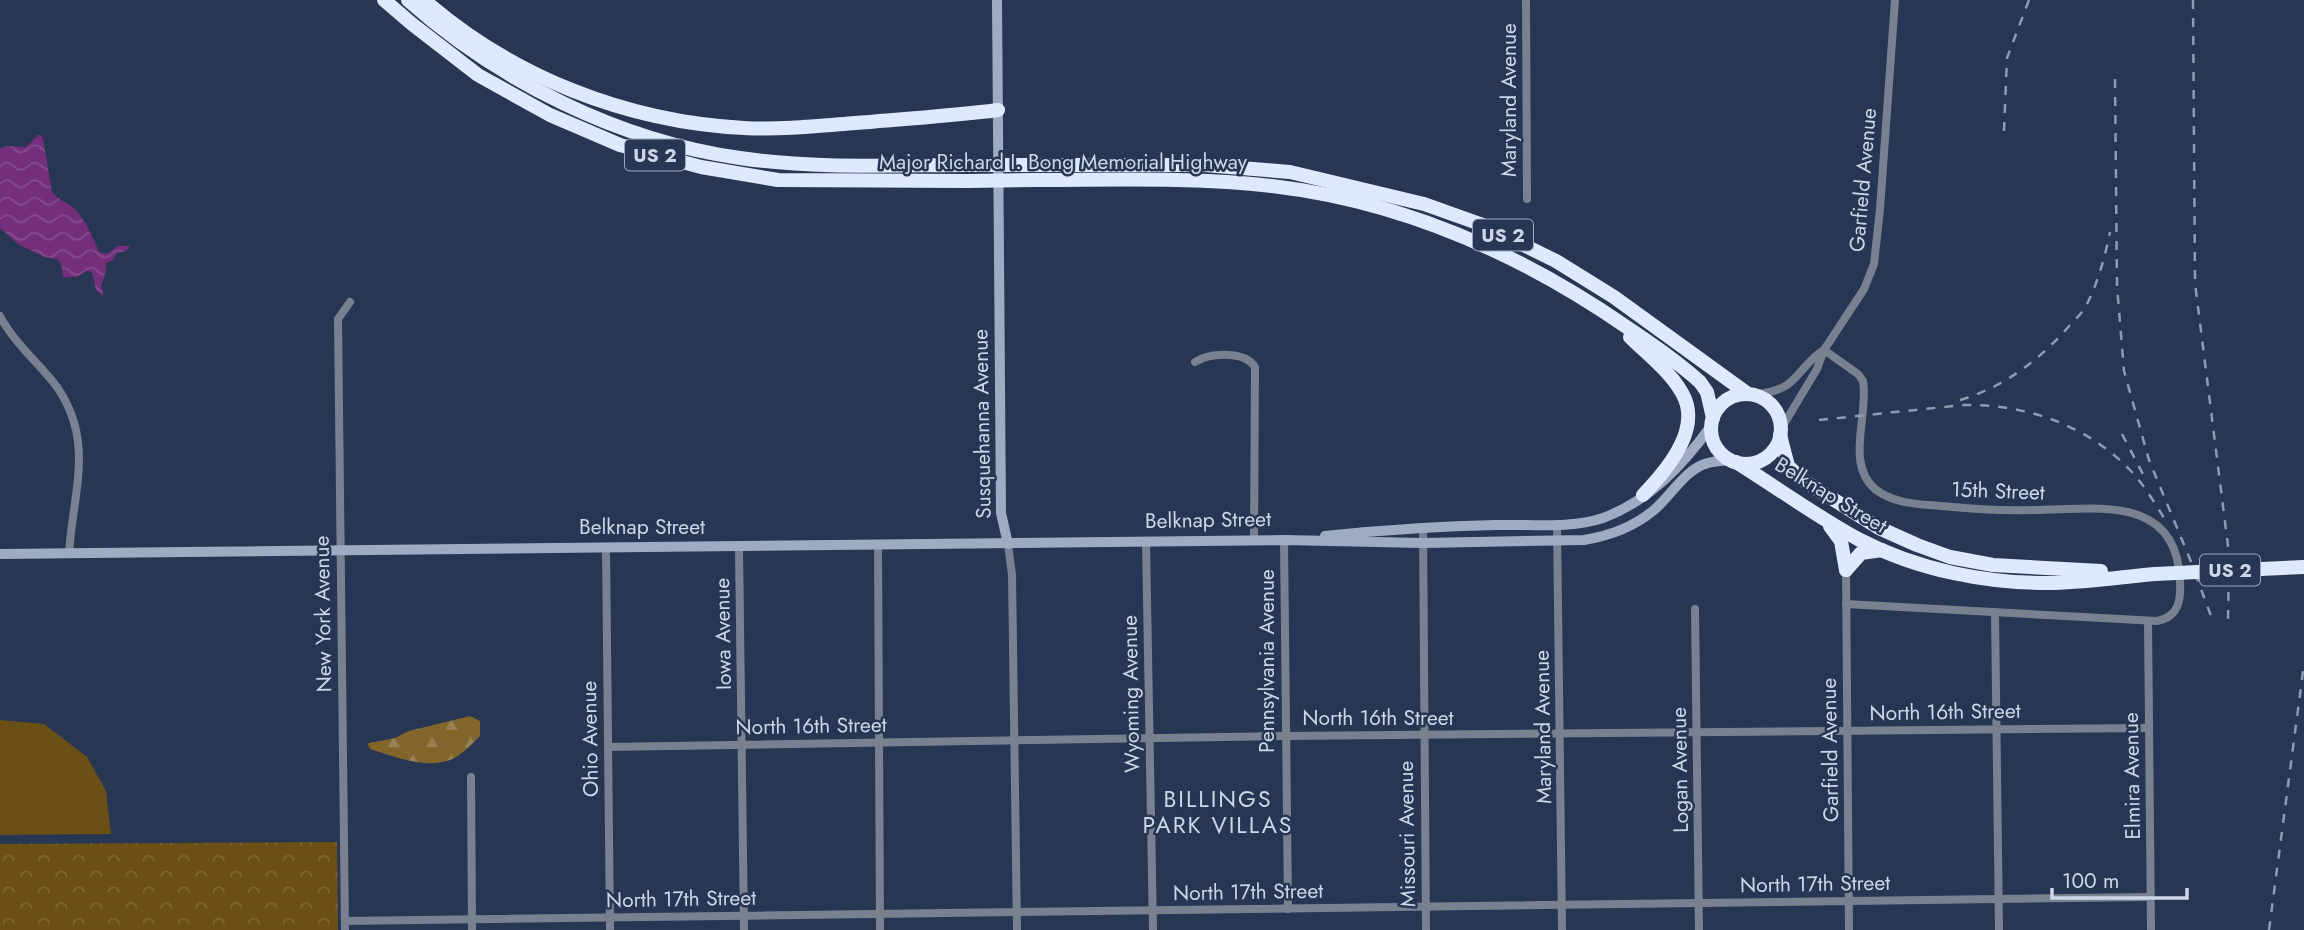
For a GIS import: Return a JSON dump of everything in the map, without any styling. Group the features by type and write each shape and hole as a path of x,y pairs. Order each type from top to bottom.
{"highway":[{"name":"Major Richard I. Bong Memorial Highway","path":"384,0 478,75 550,115 620,145 701,167 778,180 1233,182 1357,202 1426,222 1509,256 1604,312 1651,344 1700,382 1709,400 1712,422"},
{"name":"Major Richard I. Bong Memorial Highway","path":"408,0 457,39 524,83 590,114 666,142 739,158 792,163 1205,165 1290,172 1424,204 1483,225 1556,261 1614,298 1752,395"},
{"path":"424,0 480,42 530,72 593,99 666,119 744,128 789,128 998,110"},
{"path":"1604,312 1677,386 1688,410 1682,442 1668,465 1643,495"},
{"path":"1712,422 1717,410 1731,398 1752,395"},
{"name":"US 2","path":"1752,395 1763,399 1776,411 1780,432"},
{"name":"US 2","path":"1712,422 1713,442 1723,455 1733,461"},
{"path":"1733,461 1745,464 1764,459 1772,453 1780,432"},
{"name":"Belknap Street","path":"1780,432 1788,466 1804,481 1879,528 1927,549 1965,560 2005,566 2155,574"},
{"name":"Belknap Street","path":"1733,461 1860,540 1943,571 1995,580 2056,583 2155,574 2304,567"},
{"path":"1825,519 1840,538 1846,570"},
{"path":"1846,570 1861,553 1882,550"}],"street":[{"name":"Susquehanna Avenue","path":"997,0 1001,513 1012,575 1017,930"},
{"name":"Maryland Avenue","path":"1526,0 1527,200"},
{"name":"Garfield Avenue","path":"1780,432 1817,369 1824,350 1864,289 1876,254 1895,0"},
{"name":"New York Avenue","path":"345,925 338,319 350,302"},
{"path":"0,316 13,336 57,388 76,426 80,442 80,460 69,553"},
{"name":"Garfield Avenue","path":"1752,395 1787,384 1810,359 1824,350"},
{"name":"15th Street","path":"1824,350 1863,380 1861,466 1867,480 1883,494 1912,503 1982,509 2119,510 2140,514 2157,524 2176,549 2180,600 2170,617 2160,621 2148,621"},
{"name":"Pennsylvania Avenue","path":"1195,362 1210,356 1243,357 1255,367 1254,540"},
{"name":"Belknap Street","path":"1283,540 1423,527 1557,524 1603,517 1660,485 1677,468 1712,422"},
{"name":"Belknap Street","path":"0,554 1254,540 1423,543 1557,541 1598,538 1623,529 1652,512 1696,468 1709,462 1733,461"},
{"name":"Maryland Avenue","path":"1557,524 1562,930"},
{"name":"Missouri Avenue","path":"1423,527 1426,930"},
{"name":"Pennsylvania Avenue","path":"1283,540 1288,909"},
{"name":"Wyoming Avenue","path":"1146,542 1153,930"},
{"path":"878,546 880,930"},
{"name":"Iowa Avenue","path":"739,547 744,930"},
{"name":"Ohio Avenue","path":"606,548 610,930"},
{"name":"Garfield Avenue","path":"1846,570 1849,930"},
{"path":"1846,604 2148,621"},
{"name":"Logan Avenue","path":"1695,609 1699,930"},
{"path":"1995,612 1999,930"},
{"name":"Elmira Avenue","path":"2148,621 2151,930"},
{"name":"North 16th Street","path":"608,747 1285,736 2149,728"},
{"path":"471,777 472,930"},
{"name":"North 17th Street","path":"345,925 472,919 2151,897"}],"green space":[{"path":"470,716 480,721 480,736 450,760 420,763 370,749 368,745 395,738 409,731"},
{"path":"0,720 44,724 87,757 106,791 111,834 0,835"},
{"path":"337,842 338,930 0,930 0,844"}],"water":[{"path":"38,135 43,139 52,192 76,210 99,252 109,253 118,246 130,246 106,263 101,286 104,297 96,290 92,272 86,271 77,277 63,277 61,264 57,259 44,257 18,244 0,228 0,149 6,146 26,147"}],"railway":[{"path":"2004,131 2007,58 2029,0"},
{"path":"2193,0 2195,283 2229,554 2228,623"},
{"path":"2115,79 2117,286 2124,371 2149,460 2199,581"},
{"path":"1960,400 1992,388 2020,371 2046,350 2077,318 2095,287 2110,232"},
{"path":"1819,420 1963,405 2009,408 2031,413 2073,429 2112,453 2140,481 2166,521"},
{"path":"2122,434 2145,478"},
{"path":"2195,573 2211,616"},
{"path":"2269,930 2304,664"}],"district":[{"name":"BILLINGS PARK VILLAS","path":"1218,812"}]}
